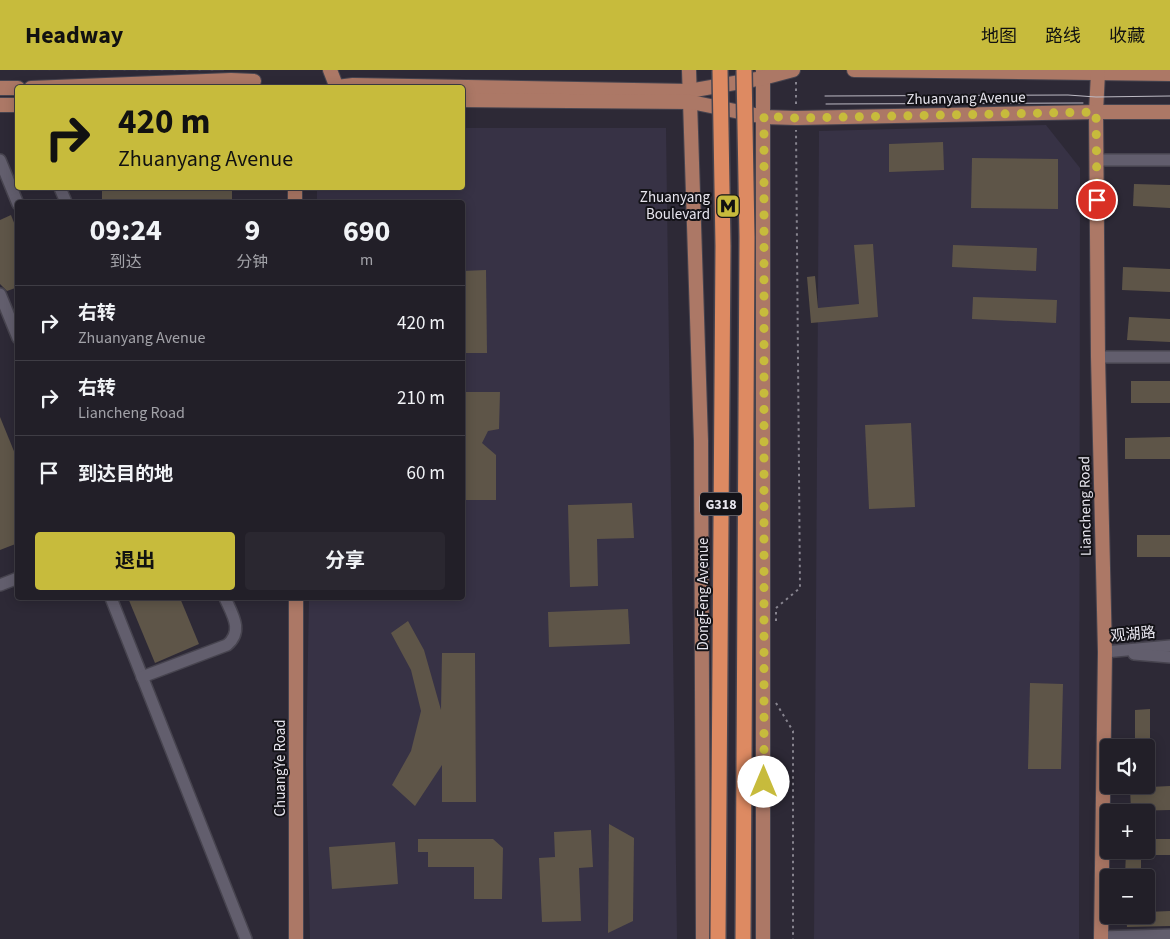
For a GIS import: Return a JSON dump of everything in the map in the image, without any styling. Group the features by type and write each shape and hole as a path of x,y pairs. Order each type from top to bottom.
{"highway":[{"name":"DongFeng Avenue","path":"718,939 723,246 720,70"},
{"name":"G318","path":"743,939 747,247 744,70"}],"main road":[{"path":"330,70 336,85"},
{"path":"689,70 701,441 703,939"},
{"name":"Zhuanyang Avenue","path":"854,70 1098,71 1170,74"},
{"name":"Liancheng Road","path":"1098,71 1096,112 1098,357 1105,652 1101,938"},
{"path":"763,74 764,939"},
{"path":"465,100 690,97 763,74 795,75"},
{"path":"105,85 256,80"},
{"path":"0,88 15,88"},
{"path":"465,89 690,97"},
{"name":"Zhuanyang Avenue","path":"690,97 764,116 796,118 1170,112"},
{"path":"0,106 15,105"},
{"name":"ChuangYe Road","path":"296,600 296,939"}],"street":[{"path":"0,160 16,200"},
{"path":"1097,160 1170,160"},
{"path":"0,294 15,331"},
{"path":"1098,357 1170,357"},
{"path":"0,584 15,579"},
{"path":"112,600 246,939"},
{"path":"142,677 227,645 232,641 236,632 236,626 226,600"},
{"name":"观湖路","path":"1105,652 1170,646"},
{"name":"观湖路","path":"1105,652 1170,657"},
{"path":"1101,938 1170,936"}],"path":[{"path":"776,627 776,608 800,588 795,75"},
{"path":"775,702 794,731 793,939"}],"shaded area":[{"path":"0,70 224,70 223,71"},
{"path":"1046,125 1080,168 1079,939 814,939 819,131"},
{"path":"465,128 666,128 677,939 310,939 306,761 309,600 465,600 465,200 317,200 317,190 465,190"}],"building":[{"path":"943,142 944,170 889,172 889,144"},
{"path":"972,158 1058,159 1058,209 971,208"},
{"path":"1134,184 1170,185 1170,208 1133,206"},
{"path":"102,190 232,190 232,200 102,200"},
{"path":"11,215 15,225 15,288 7,291 0,284 0,220"},
{"path":"873,244 878,317 811,323 807,277 815,276 818,308 859,304 854,245"},
{"path":"953,245 1037,248 1036,271 952,267"},
{"path":"1123,267 1170,269 1170,292 1122,290"},
{"path":"486,270 487,353 465,353 465,271"},
{"path":"973,297 1057,300 1056,323 972,319"},
{"path":"1129,317 1170,319 1170,342 1127,340"},
{"path":"1131,381 1170,381 1170,403 1131,403"},
{"path":"465,392 500,392 499,429 488,431 482,443 496,455 496,500 465,500"},
{"path":"0,417 15,454 15,544 0,550"},
{"path":"911,423 915,507 869,509 865,425"},
{"path":"1170,437 1170,459 1125,459 1125,438"},
{"path":"632,503 634,538 597,539 598,586 570,587 568,505"},
{"path":"1137,535 1170,535 1170,557 1137,557"},
{"path":"129,600 181,600 199,644 155,663"},
{"path":"628,609 630,644 549,647 548,612"},
{"path":"408,621 424,650 441,710 442,653 475,653 476,802 442,802 442,765 415,806 392,785 411,751 421,711 411,670 391,633"},
{"path":"1030,683 1063,684 1061,769 1028,769"},
{"path":"1150,709 1150,739 1135,739 1135,710"},
{"path":"1170,786 1170,810 1155,810 1155,804 1131,804 1130,794 1155,794 1155,787"},
{"path":"609,824 634,838 633,921 608,933"},
{"path":"591,830 593,867 579,868 581,921 542,922 539,858 555,857 554,832"},
{"path":"418,839 493,839 503,848 502,899 474,899 474,867 428,867 428,852 418,852"},
{"path":"1155,839 1170,839 1170,855 1155,855"},
{"path":"395,842 398,884 332,889 329,847"},
{"path":"1126,859 1141,859 1141,869 1125,869"},
{"path":"1170,911 1170,926 1127,927 1127,924 1155,924 1155,912"}],"tram line":[{"path":"825,96 1170,96"},
{"path":"826,104 1083,103"}],"place":[{"name":"Zhuanyang Boulevard","path":"728,206"}],"route":[{"path":"764,782 764,116 796,118 1096,112 1097,200"}]}
